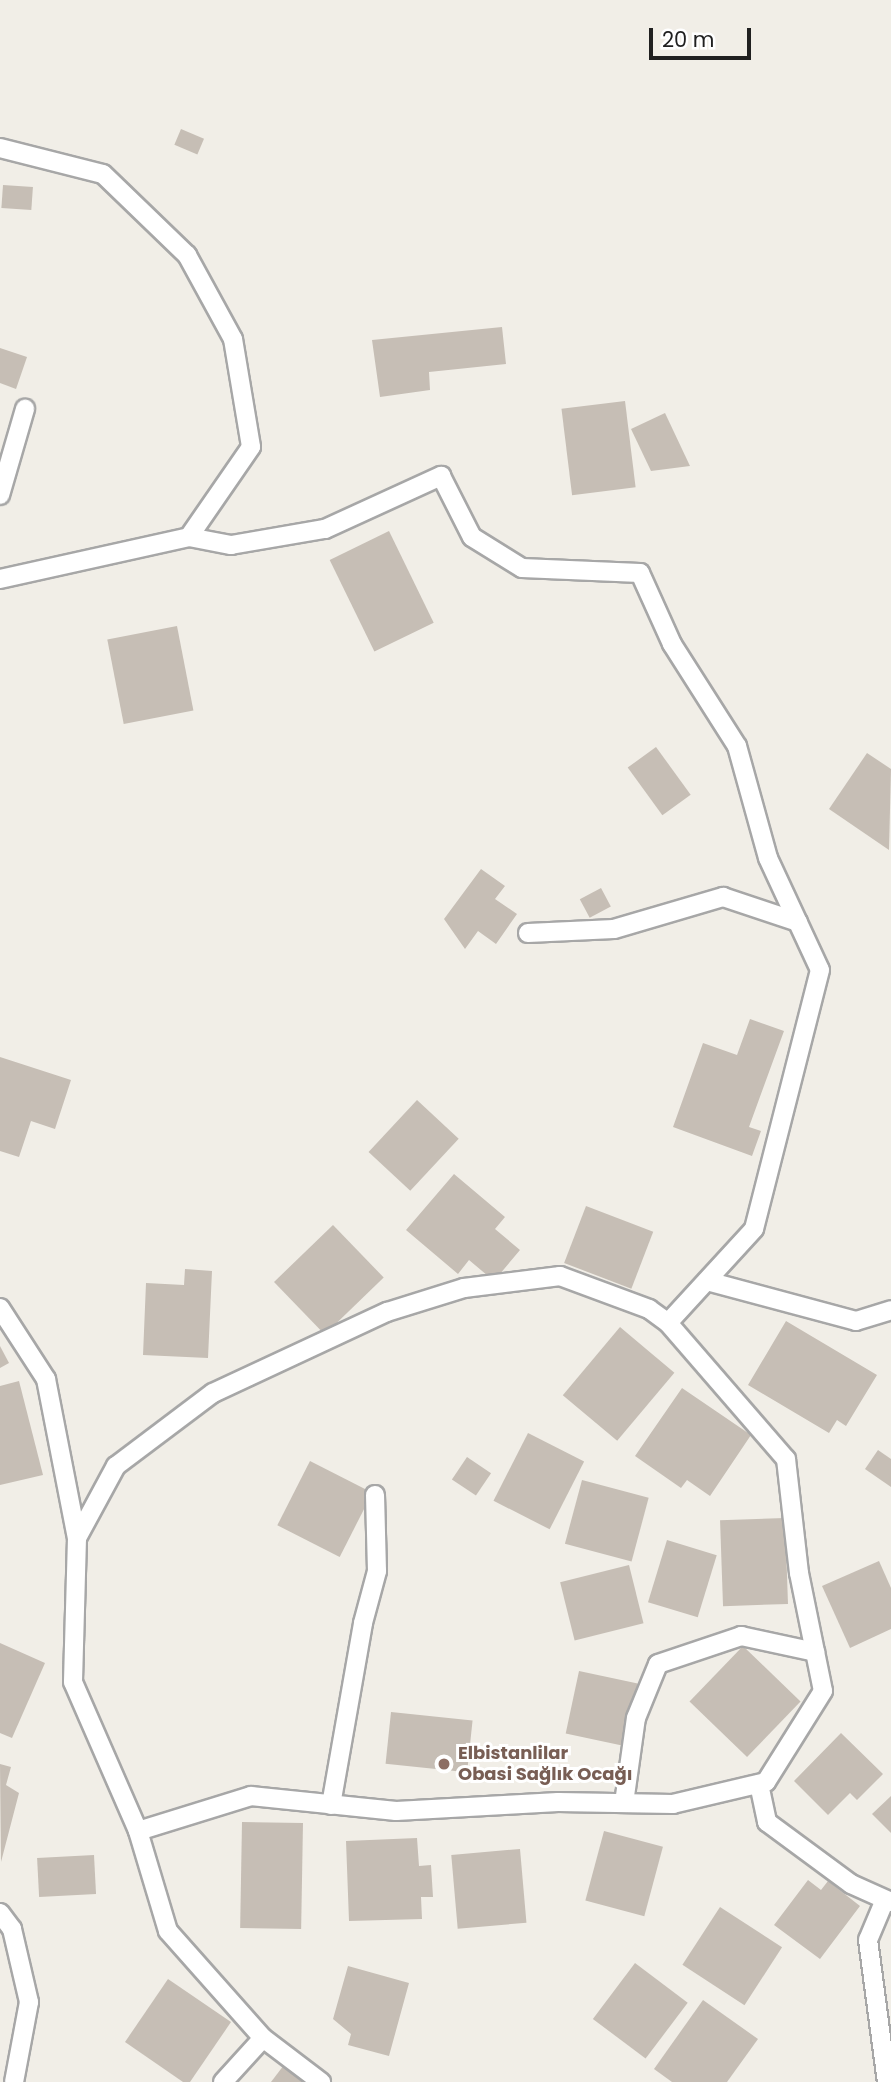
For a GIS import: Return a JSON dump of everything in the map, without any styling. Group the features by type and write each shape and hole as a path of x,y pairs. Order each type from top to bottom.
{"lane":[{"path":"0,148 103,174 187,255 233,339 251,447 189,537"},
{"path":"0,495 25,409"},
{"path":"0,579 189,537 231,545 325,529 441,476 472,537 522,568 640,573 672,644 737,746 768,858 820,970 754,1229 668,1323"},
{"path":"528,933 614,929 723,897 798,922"},
{"path":"76,1538 116,1466 213,1393 387,1312 464,1288 560,1276 649,1309 668,1323 786,1458 799,1573 823,1691 766,1782 673,1804 624,1803 396,1811 251,1796 138,1831"},
{"path":"706,1281 856,1321 891,1310"},
{"path":"0,1308 46,1378 76,1538 73,1682 138,1831 167,1931 263,2038 321,2082"},
{"path":"331,1805 377,1571 375,1494"},
{"path":"624,1803 636,1717 658,1664 741,1636 815,1652"},
{"path":"759,1784 767,1822 851,1884 887,1902 867,1941 887,2082"},
{"path":"0,1913 12,1929 29,2002 14,2082"},
{"path":"223,2082 263,2038"}],"building":[{"path":"181,129 204,139 197,154 174,145"},
{"path":"3,185 33,187 31,210 1,208"},
{"path":"502,327 506,364 429,372 430,390 380,397 372,340"},
{"path":"0,348 27,357 16,389 0,383"},
{"path":"625,401 636,487 572,495 561,409"},
{"path":"665,413 690,466 651,471 631,429"},
{"path":"389,531 434,623 374,652 330,560"},
{"path":"177,626 193,710 124,724 107,640"},
{"path":"656,747 691,795 662,815 628,768"},
{"path":"867,753 891,769 889,850 829,809"},
{"path":"481,869 505,886 495,899 517,914 496,944 478,931 465,949 444,919"},
{"path":"601,888 611,907 590,918 580,899"},
{"path":"750,1019 784,1031 749,1127 761,1131 752,1156 673,1127 703,1043 737,1055"},
{"path":"0,1057 71,1080 55,1129 31,1121 19,1157 0,1151"},
{"path":"417,1100 459,1139 410,1191 369,1152"},
{"path":"454,1174 505,1217 495,1229 520,1250 494,1281 469,1260 458,1274 406,1230"},
{"path":"586,1206 653,1232 631,1289 564,1263"},
{"path":"333,1225 384,1278 325,1334 274,1282"},
{"path":"185,1269 212,1271 208,1358 143,1355 146,1283 184,1285"},
{"path":"786,1321 877,1375 846,1426 837,1420 829,1433 748,1385"},
{"path":"620,1327 674,1373 617,1441 563,1395"},
{"path":"0,1346 9,1363 0,1368"},
{"path":"19,1381 43,1475 0,1485 0,1386"},
{"path":"682,1388 751,1435 710,1496 687,1480 681,1488 635,1456"},
{"path":"528,1433 584,1462 550,1529 493,1501"},
{"path":"878,1450 891,1459 891,1487 865,1469"},
{"path":"467,1457 491,1473 476,1496 452,1479"},
{"path":"310,1461 372,1493 340,1557 277,1525"},
{"path":"582,1480 649,1498 632,1562 565,1544"},
{"path":"785,1518 788,1604 723,1606 720,1520"},
{"path":"667,1540 717,1555 698,1617 648,1602"},
{"path":"879,1561 891,1588 891,1629 850,1648 822,1586"},
{"path":"629,1565 644,1623 575,1640 560,1582"},
{"path":"0,1643 45,1663 12,1738 0,1733"},
{"path":"743,1646 801,1702 747,1757 690,1701"},
{"path":"579,1671 638,1683 624,1746 566,1734"},
{"path":"391,1712 473,1721 467,1772 386,1764"},
{"path":"841,1733 883,1774 857,1800 850,1793 828,1815 794,1781"},
{"path":"0,1764 11,1767 6,1785 19,1793 1,1862"},
{"path":"891,1796 891,1833 872,1814"},
{"path":"242,1822 303,1823 301,1929 240,1928"},
{"path":"604,1831 663,1847 644,1916 585,1901"},
{"path":"417,1838 419,1866 431,1865 433,1897 421,1897 422,1919 349,1921 346,1841"},
{"path":"520,1849 526,1923 458,1929 451,1855"},
{"path":"94,1855 96,1894 39,1897 37,1858"},
{"path":"808,1880 821,1890 828,1881 860,1906 820,1959 774,1925"},
{"path":"720,1907 782,1947 744,2005 682,1965"},
{"path":"635,1963 688,2003 646,2059 593,2019"},
{"path":"348,1966 409,1983 389,2056 348,2045 351,2034 333,2019"},
{"path":"168,1979 231,2022 190,2082 183,2082 125,2042"},
{"path":"703,2000 758,2039 727,2082 672,2082 654,2069"},
{"path":"287,2061 314,2082 271,2082"}],"place":[{"name":"Elbistanlilar Obasi Sağlık Ocağı","path":"444,1764"}]}
